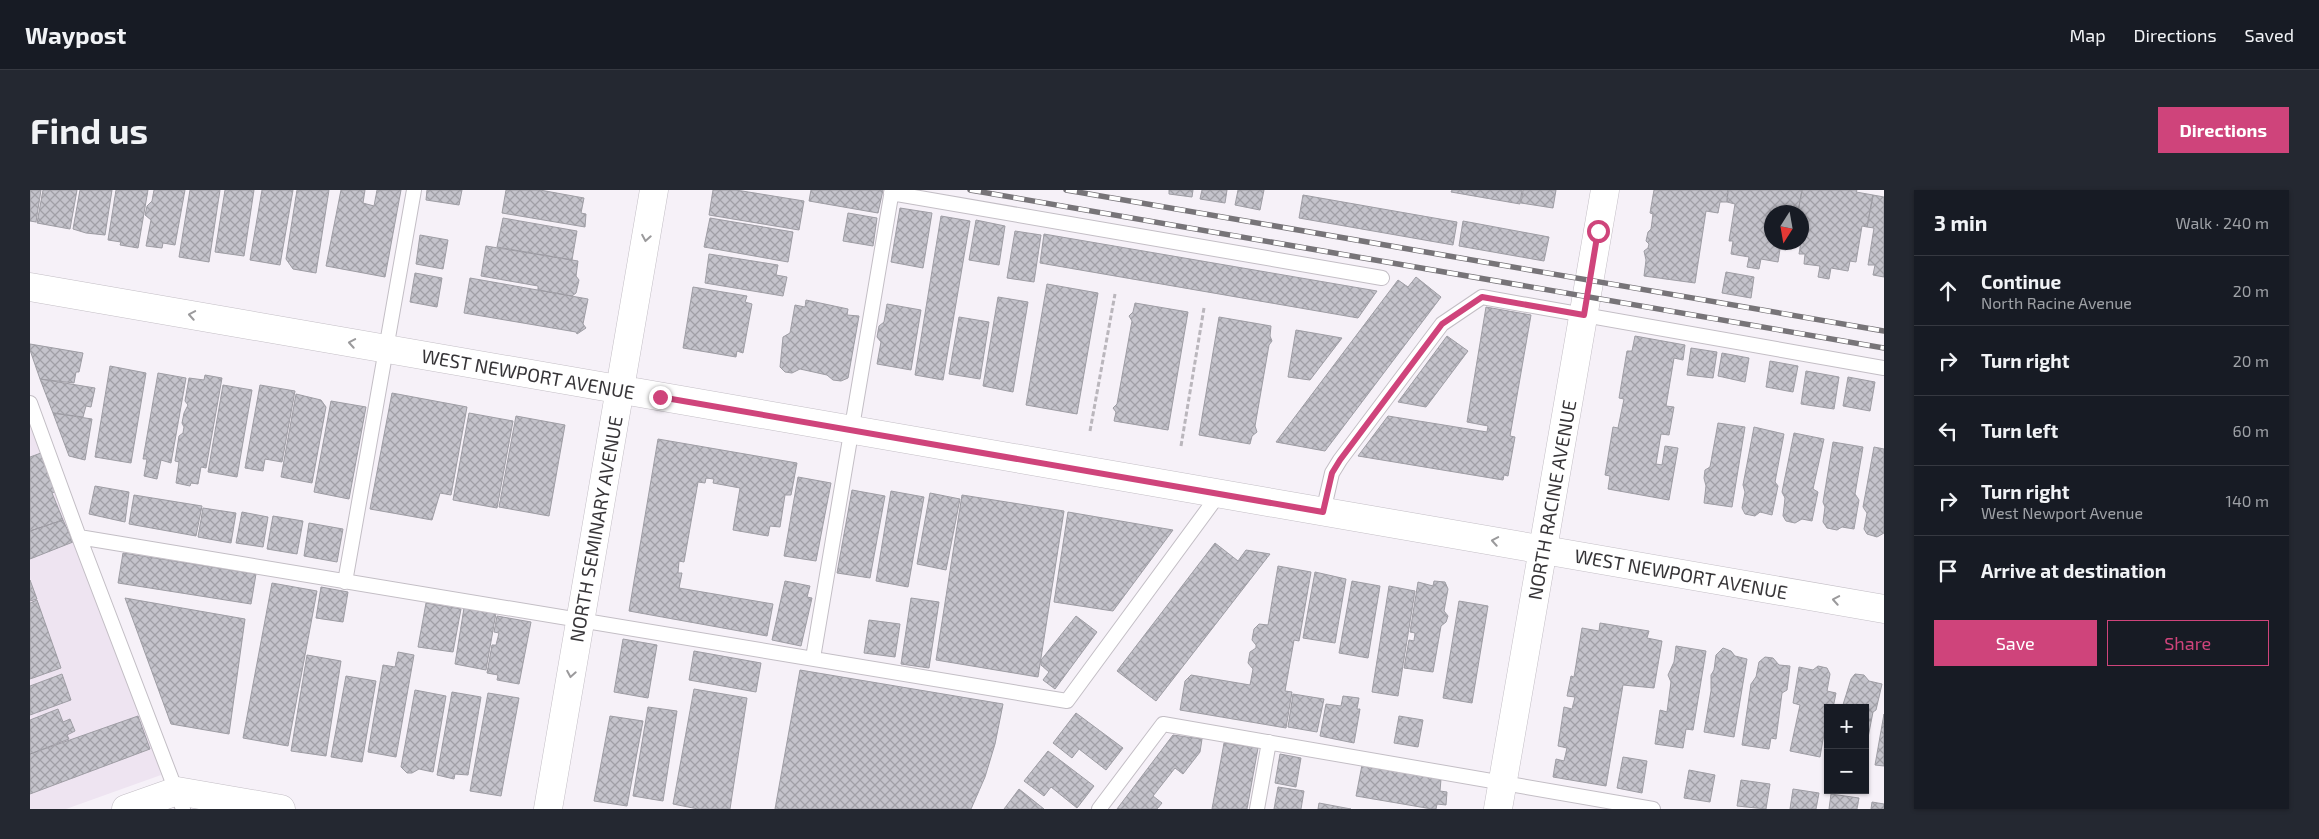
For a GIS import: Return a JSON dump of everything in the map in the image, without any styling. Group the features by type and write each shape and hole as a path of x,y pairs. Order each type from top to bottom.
{"street":[{"name":"NORTH SEMINARY AVENUE","path":"548,809 654,190"},
{"name":"NORTH RACINE AVENUE","path":"1498,809 1606,190"},
{"name":"WEST NEWPORT AVENUE","path":"30,287 1884,609"},
{"path":"128,809 180,800 281,809"}],"lane":[{"path":"345,582 414,190"},
{"path":"813,658 892,192 1382,278"},
{"path":"1323,512 1332,473 1340,460 1442,324 1482,297 1884,368"},
{"path":"30,403 79,537 180,800"},
{"path":"79,537 1066,701 1219,494"},
{"path":"1099,809 1163,724 1653,809"},
{"path":"1257,809 1269,742"}],"path":[{"path":"1090,431 1114,294"},
{"path":"1181,446 1204,308"}],"shaded area":[{"path":"30,413 155,751 161,775 66,809 30,809"}],"building":[{"path":"30,190 41,190 36,222 30,221"},
{"path":"43,190 77,190 70,229 37,223"},
{"path":"80,190 112,190 105,235 86,233 73,229"},
{"path":"116,190 148,190 138,248 120,245 121,242 108,240"},
{"path":"154,190 185,190 175,245 163,243 162,248 146,246 151,220 145,215 147,206 152,201"},
{"path":"190,190 220,190 209,262 179,257"},
{"path":"225,190 254,190 244,256 215,252"},
{"path":"262,190 293,190 280,265 250,260"},
{"path":"297,190 329,190 316,273 293,269 286,259"},
{"path":"341,190 365,190 363,203 374,206 377,190 401,190 385,277 326,266"},
{"path":"427,190 462,190 459,205 426,200"},
{"path":"506,190 540,190 584,198 581,213 586,214 585,227 502,213"},
{"path":"713,190 736,190 804,201 799,230 709,215"},
{"path":"811,190 883,190 878,213 809,201"},
{"path":"1169,190 1193,190 1192,197 1169,194"},
{"path":"1202,190 1227,190 1225,203 1200,199"},
{"path":"1238,190 1264,190 1260,210 1235,205"},
{"path":"1452,190 1522,190 1520,204 1451,192"},
{"path":"1523,190 1556,190 1553,208 1521,203"},
{"path":"1654,190 1728,190 1727,202 1720,202 1718,213 1706,211 1695,283 1644,276 1646,260 1644,251 1648,248 1649,244 1646,241 1648,232 1651,229 1653,214 1650,213"},
{"path":"1728,190 1802,190 1799,205 1764,205 1764,250 1780,250 1778,262 1761,259 1759,269 1747,267 1749,257 1731,254 1733,241 1729,241 1735,204 1727,202"},
{"path":"1802,190 1857,190 1856,192 1873,195 1867,227 1862,226 1856,262 1850,261 1848,271 1831,268 1829,279 1818,277 1820,266 1804,264 1805,254 1799,254 1800,250 1809,250 1809,205 1799,205"},
{"path":"1303,195 1457,222 1453,245 1299,218"},
{"path":"1873,195 1884,197 1884,277 1873,275 1875,265 1868,265 1874,228 1867,227"},
{"path":"900,208 932,213 923,268 891,262"},
{"path":"848,213 877,218 873,246 843,241"},
{"path":"941,216 970,221 943,380 915,375"},
{"path":"503,218 577,231 572,260 497,247"},
{"path":"710,218 793,232 788,262 704,247"},
{"path":"976,220 1005,226 999,265 969,260"},
{"path":"1463,221 1549,237 1544,261 1459,246"},
{"path":"1015,231 1041,235 1034,282 1007,278"},
{"path":"1044,234 1377,291 1358,318 1040,263"},
{"path":"420,235 448,240 443,269 416,264"},
{"path":"486,246 578,261 576,276 579,280 576,293 572,296 538,290 538,286 481,276"},
{"path":"709,254 778,265 776,275 787,277 783,296 705,283"},
{"path":"1726,272 1754,277 1751,298 1722,293"},
{"path":"415,273 442,278 437,307 410,302"},
{"path":"1416,277 1441,297 1325,451 1276,442 1398,280 1408,287"},
{"path":"470,278 588,299 583,324 586,328 577,334 576,332 464,313"},
{"path":"1047,284 1098,293 1077,414 1026,405"},
{"path":"693,287 747,296 745,302 752,304 743,353 737,351 736,357 683,348"},
{"path":"998,297 1028,302 1013,392 983,386"},
{"path":"806,300 848,309 847,315 859,316 848,378 841,381 833,380 827,375 800,369 792,373 785,372 780,367 783,337 790,333 795,305 805,307"},
{"path":"1135,303 1188,312 1168,430 1114,421 1116,412 1113,408 1117,404 1132,321 1129,316 1133,312"},
{"path":"887,304 921,310 911,370 877,364 881,342 877,337 879,326 884,322"},
{"path":"1486,307 1531,315 1510,436 1515,437 1508,476 1504,475 1503,480 1358,456 1388,416 1487,432 1488,426 1467,422"},
{"path":"959,317 989,322 980,379 949,374"},
{"path":"1219,317 1271,326 1270,336 1272,341 1269,345 1255,426 1257,432 1252,436 1250,444 1199,435"},
{"path":"1296,330 1342,338 1310,380 1288,377"},
{"path":"1447,336 1468,351 1426,407 1398,402"},
{"path":"1635,336 1685,345 1683,360 1674,358 1666,406 1674,407 1669,435 1661,434 1656,464 1662,465 1665,446 1678,448 1669,500 1608,489 1610,476 1605,475 1613,427 1618,428 1624,399 1619,398 1627,351 1632,351"},
{"path":"30,344 83,353 79,372 76,372 74,383 40,379 30,350"},
{"path":"1691,348 1717,352 1713,378 1687,375"},
{"path":"1722,353 1749,358 1745,382 1718,376"},
{"path":"1770,361 1798,366 1793,392 1766,387"},
{"path":"110,366 146,373 131,463 95,457"},
{"path":"1806,371 1839,377 1834,409 1801,404"},
{"path":"158,373 186,378 171,463 161,460 157,479 144,476 147,459 143,459"},
{"path":"205,375 222,378 206,468 201,467 198,484 191,483 190,486 176,483 179,462 175,461 179,436 183,433 184,413 188,405 185,401 189,378 204,380"},
{"path":"1848,377 1875,382 1870,411 1843,406"},
{"path":"40,379 95,388 91,407 86,406 83,417 53,413"},
{"path":"223,385 252,390 237,477 208,472"},
{"path":"260,385 295,391 282,462 265,459 263,471 245,468"},
{"path":"392,393 467,407 451,495 440,493 432,520 370,509"},
{"path":"296,394 321,400 326,407 312,483 281,477"},
{"path":"331,401 366,407 349,499 314,492"},
{"path":"53,413 92,419 85,460 69,456"},
{"path":"469,413 513,421 497,508 453,500"},
{"path":"516,416 565,425 549,516 499,507"},
{"path":"1718,423 1745,427 1732,507 1704,503 1705,470 1710,467"},
{"path":"1754,427 1784,434 1775,482 1778,486 1772,515 1760,512 1755,516 1745,514 1742,508 1745,492 1743,485"},
{"path":"1794,433 1824,439 1813,489 1818,492 1812,521 1802,519 1795,523 1786,521 1783,516 1785,498 1782,492"},
{"path":"658,439 797,463 791,495 785,495 780,527 770,526 768,536 733,530 740,488 713,483 714,479 706,478 705,483 698,482 684,562 679,561 678,573 682,573 679,588 773,604 767,636 629,611"},
{"path":"1833,442 1863,447 1855,494 1859,500 1854,529 1842,527 1837,530 1827,528 1823,522 1825,507 1823,502"},
{"path":"1874,447 1884,449 1884,533 1877,537 1867,534 1864,529 1867,513 1863,507"},
{"path":"41,453 57,491 52,493 63,520 30,531 30,457"},
{"path":"798,477 831,483 816,561 784,556"},
{"path":"95,486 129,492 125,522 89,514"},
{"path":"852,490 885,496 870,578 837,573"},
{"path":"891,491 924,497 908,587 876,581"},
{"path":"930,493 960,499 946,570 917,564"},
{"path":"134,495 202,506 196,536 129,524"},
{"path":"962,495 1064,511 1038,677 936,660"},
{"path":"203,508 236,513 231,543 198,537"},
{"path":"242,512 268,517 263,547 236,543"},
{"path":"1068,512 1173,530 1113,611 1054,602"},
{"path":"273,516 303,521 297,554 267,549"},
{"path":"63,520 73,542 30,559 30,531"},
{"path":"309,523 343,529 337,562 304,556"},
{"path":"1215,543 1238,561 1246,550 1270,554 1156,701 1117,671"},
{"path":"123,553 256,574 251,604 118,583"},
{"path":"1278,566 1311,572 1299,641 1294,640 1285,691 1292,692 1286,728 1180,710 1185,681 1191,675 1250,685 1253,669 1248,663 1250,652 1256,648 1252,640 1254,629 1259,624 1268,625"},
{"path":"1315,572 1346,579 1335,643 1303,638"},
{"path":"30,580 37,599 30,601"},
{"path":"785,581 810,586 807,597 812,598 801,646 772,640"},
{"path":"1352,581 1380,586 1368,658 1339,653"},
{"path":"1434,581 1445,582 1448,589 1444,611 1448,616 1446,622 1441,626 1433,672 1404,668 1409,640 1414,641 1415,633 1410,632 1418,582 1433,586"},
{"path":"272,583 317,591 288,746 243,738"},
{"path":"1389,586 1415,591 1398,696 1372,692"},
{"path":"321,587 348,592 343,622 316,618"},
{"path":"125,598 245,619 229,734 171,724"},
{"path":"911,598 939,602 929,668 901,664"},
{"path":"37,600 61,668 30,679 30,603"},
{"path":"1459,601 1488,606 1472,703 1443,698"},
{"path":"426,603 461,609 453,652 418,647"},
{"path":"464,608 496,613 486,670 455,664"},
{"path":"497,616 531,622 519,684 497,680 498,675 487,673 492,645 496,645 499,633 494,632"},
{"path":"1076,616 1097,632 1055,689 1043,680 1049,672 1041,665 1041,660"},
{"path":"869,620 900,624 895,657 864,653"},
{"path":"1600,623 1649,631 1647,638 1662,641 1654,688 1623,685 1606,786 1553,777 1556,759 1564,761 1567,748 1558,746 1564,707 1572,709 1575,697 1567,696 1571,676 1574,677 1582,628 1599,631"},
{"path":"623,639 657,645 648,698 614,692"},
{"path":"1676,646 1706,651 1693,730 1686,729 1683,748 1655,744 1660,710 1667,712 1671,682 1668,675 1674,662"},
{"path":"1723,648 1731,651 1735,656 1747,659 1734,737 1704,732 1711,691 1711,675 1714,670 1716,655"},
{"path":"694,651 761,663 756,692 689,680"},
{"path":"398,652 414,655 396,757 368,752 383,665 395,667"},
{"path":"307,655 341,661 326,756 291,751"},
{"path":"1765,657 1773,658 1779,665 1790,666 1787,690 1782,693 1776,739 1771,738 1769,749 1742,745 1751,684 1756,677 1759,662"},
{"path":"1818,666 1827,668 1830,674 1827,691 1836,693 1834,704 1824,704 1824,734 1820,757 1790,751 1800,705 1793,703 1799,667 1813,670"},
{"path":"800,670 1003,704 995,744 985,777 971,809 775,809"},
{"path":"62,674 71,700 30,715 30,686"},
{"path":"1855,674 1864,675 1869,681 1882,684 1869,732 1869,704 1843,704 1851,679"},
{"path":"346,676 376,681 362,762 331,757"},
{"path":"694,689 747,698 730,809 698,809 673,804"},
{"path":"415,690 446,696 433,772 419,769 412,773 407,773 401,767"},
{"path":"452,692 481,697 468,775 455,774 454,779 437,775"},
{"path":"488,693 519,698 501,796 470,791"},
{"path":"1293,694 1324,699 1317,732 1288,727"},
{"path":"1343,696 1359,698 1357,709 1360,709 1354,743 1320,736 1326,704 1341,706"},
{"path":"648,707 677,711 663,801 633,796"},
{"path":"58,709 63,722 70,719 75,731 67,735 69,739 30,754 30,720"},
{"path":"1076,713 1123,748 1106,770 1079,749 1072,758 1053,743"},
{"path":"1884,714 1884,766 1875,765"},
{"path":"138,716 150,749 30,794 30,754"},
{"path":"610,716 643,721 627,806 594,801"},
{"path":"1399,716 1423,720 1418,747 1394,743"},
{"path":"1173,735 1202,739 1200,752 1183,774 1175,768 1153,796 1162,803 1157,809 1117,809"},
{"path":"1224,743 1258,748 1247,809 1212,809"},
{"path":"1048,751 1094,786 1077,808 1051,787 1044,796 1024,781"},
{"path":"1280,754 1301,758 1296,787 1275,783"},
{"path":"1623,757 1647,761 1642,793 1617,788"},
{"path":"1362,765 1441,779 1440,791 1447,792 1446,805 1437,804 1436,809 1432,809 1356,796"},
{"path":"1689,770 1715,775 1710,802 1684,798"},
{"path":"1741,780 1770,784 1766,809 1737,806"},
{"path":"1278,787 1304,791 1301,809 1274,809"},
{"path":"1019,789 1044,809 1004,809"},
{"path":"1793,789 1819,793 1816,809 1790,809"},
{"path":"1831,794 1859,798 1857,809 1829,809"},
{"path":"1872,802 1884,804 1884,809 1871,809"},
{"path":"1319,803 1351,809 1318,809"}],"railway":[{"path":"970,190 1884,348"},
{"path":"1066,190 1884,331"}],"route":[{"path":"660,397 1323,512 1332,473 1340,460 1442,324 1482,297 1584,315 1598,231"}]}
